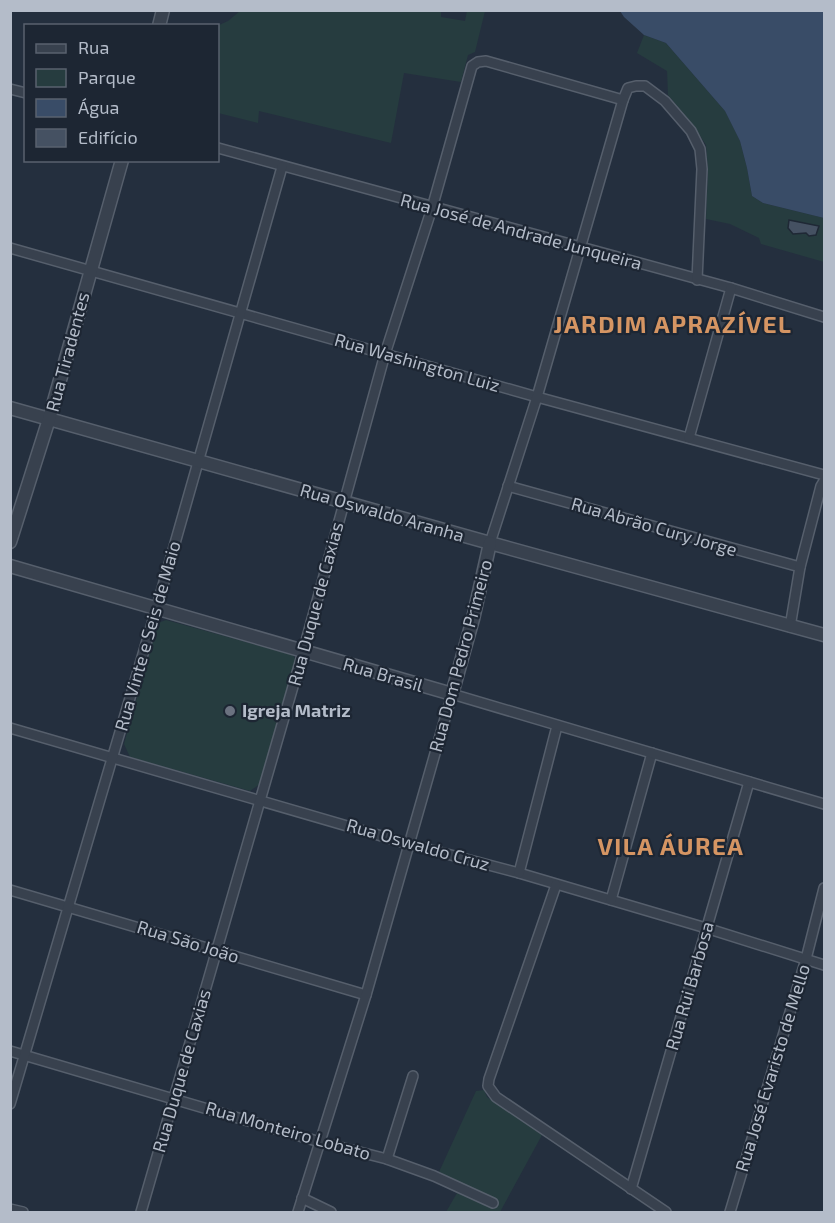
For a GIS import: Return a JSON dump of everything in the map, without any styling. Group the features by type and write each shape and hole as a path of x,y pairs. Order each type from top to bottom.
{"street":[{"name":"Rua Duque de Caxias","path":"141,1212 261,800 385,354 432,208 472,66 486,61 623,100"},
{"path":"623,100 628,88 645,86 665,100 691,131 700,149 702,169 697,280"},
{"name":"Rua Dom Pedro Primeiro","path":"298,1212 366,995 473,619 490,543 537,397 623,100"},
{"name":"Rua José de Andrade Junqueira","path":"219,148 731,288 825,317"},
{"name":"Rua Tiradentes","path":"10,542 49,418 121,162"},
{"name":"Rua Vinte e Seis de Maio","path":"10,1104 156,610 282,167"},
{"name":"Rua Washington Luiz","path":"10,248 537,397 825,475"},
{"path":"689,438 731,288"},
{"name":"Rua Oswaldo Aranha","path":"10,408 825,635"},
{"path":"790,627 800,567 821,486 825,481"},
{"name":"Rua Abrão Cury Jorge","path":"508,486 800,567"},
{"name":"Rua Brasil","path":"10,566 825,804"},
{"path":"519,873 557,726"},
{"name":"Rua Oswaldo Cruz","path":"10,728 409,844 519,873 825,965"},
{"path":"611,900 652,753"},
{"name":"Rua Rui Barbosa","path":"631,1189 749,782"},
{"path":"556,885 489,1079 489,1086 496,1097 666,1212"},
{"name":"Rua José Evaristo de Mello","path":"730,1212 825,888"},
{"name":"Rua São João","path":"10,890 366,995"},
{"name":"Rua Monteiro Lobato","path":"10,1051 387,1160 434,1176 493,1203"},
{"path":"387,1160 413,1076"},
{"path":"302,1198 331,1212"},
{"path":"10,1209 23,1212"}],"green space":[{"path":"441,10 441,17 465,21 467,11 485,11 475,52 468,55 461,82 404,73 391,143 259,111 258,123 219,113 219,25 240,11"},
{"path":"644,35 666,43 725,111 740,141 752,196 763,203 824,218 824,262 761,244 759,238 730,224 706,219 708,170 706,145 668,95 667,71 637,53"},
{"path":"166,620 293,655 297,662 260,784 250,791 130,757 124,744 158,623"},
{"path":"484,1090 487,1097 542,1135 500,1212 446,1212 457,1193 491,1208 498,1205 496,1201 439,1172 476,1091"}],"water":[{"path":"620,11 824,11 824,218 763,203 752,196 740,141 725,111 666,43 644,35"}],"building":[{"path":"789,220 819,226 816,235 793,234 788,228"}],"place":[{"name":"Igreja Matriz","path":"230,711"}],"district":[{"name":"JARDIM APRAZÍVEL","path":"673,325"},
{"name":"VILA ÁUREA","path":"671,847"}]}
